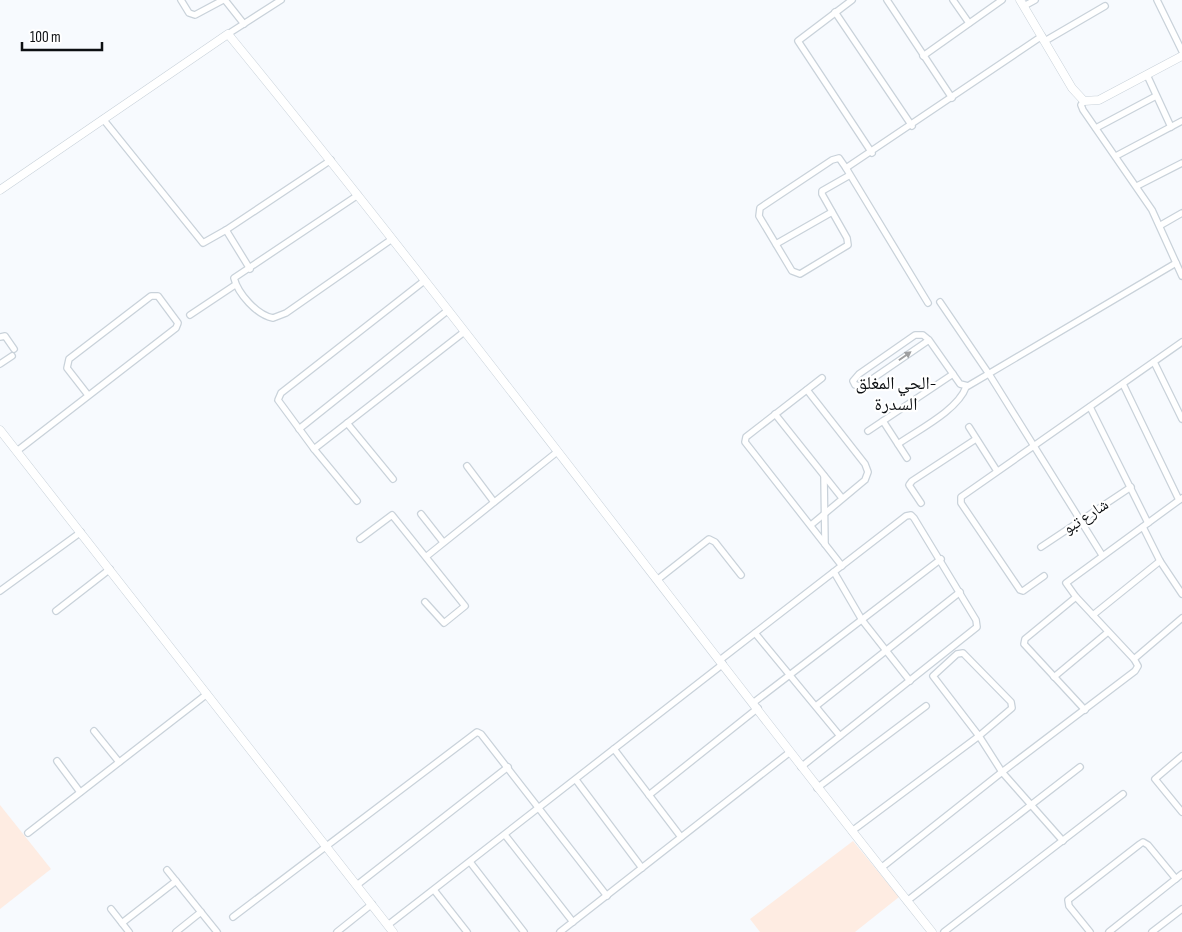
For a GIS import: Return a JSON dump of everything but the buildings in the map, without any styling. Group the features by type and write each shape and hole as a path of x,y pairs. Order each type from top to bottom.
{"street":[{"path":"180,0 189,13 195,15 224,0 244,24"},
{"path":"0,190 228,34 281,0"},
{"path":"852,0 798,42 872,153"},
{"path":"887,0 952,98"},
{"path":"953,0 969,24"},
{"path":"923,56 1002,0"},
{"path":"1035,0 1022,3 1076,95 1084,102 1099,100 1182,56"},
{"path":"1157,0 1182,51"},
{"path":"846,168 872,153 1043,38 1105,6"},
{"path":"835,12 912,126"},
{"path":"228,34 331,160 817,788 932,932"},
{"path":"1146,75 1170,127"},
{"path":"1096,128 1156,96"},
{"path":"1084,102 1082,107 1137,186 1161,225 1182,276"},
{"path":"103,120 201,242 206,243 331,160"},
{"path":"1116,156 1182,121"},
{"path":"850,174 822,192 849,243 830,257 796,274 759,216 759,210 835,158 840,159 850,174 928,302"},
{"path":"1137,186 1182,163"},
{"path":"358,195 234,278 235,285 258,312 264,316 280,316 392,239"},
{"path":"776,244 832,212"},
{"path":"1161,225 1182,213"},
{"path":"226,230 250,269"},
{"path":"898,444 953,406 963,396 966,387 1176,263"},
{"path":"357,501 299,430 280,404 278,397 424,281"},
{"path":"190,314 235,285"},
{"path":"17,451 178,325 158,296 151,296 69,359 67,368 88,395"},
{"path":"940,302 989,374 1082,520 1102,555"},
{"path":"299,430 447,311"},
{"path":"314,449 464,332"},
{"path":"929,340 862,386 855,385 853,381 859,374 915,335 923,335 929,340 962,385 966,387"},
{"path":"0,337 5,336 14,349"},
{"path":"1044,576 1023,591 1020,590 961,503 963,495 1182,342"},
{"path":"0,364 12,356"},
{"path":"1154,362 1182,419"},
{"path":"868,431 953,374"},
{"path":"822,378 746,437 745,442 842,566"},
{"path":"882,868 1002,772 1135,672 1138,666 1134,659 1076,597 1066,583 1180,499 1123,384"},
{"path":"807,390 867,468 867,478 811,525"},
{"path":"1090,407 1131,487 1160,561 1182,594"},
{"path":"775,414 842,498"},
{"path":"883,421 907,458"},
{"path":"347,423 393,479"},
{"path":"968,427 997,472"},
{"path":"0,430 390,929 434,890 576,780 755,633 910,515 941,559 976,620 977,627 801,767"},
{"path":"921,503 910,489 909,484 976,439"},
{"path":"427,556 557,452"},
{"path":"467,466 494,502"},
{"path":"824,476 825,544"},
{"name":"شارع تبو","path":"1041,547 1131,487"},
{"path":"421,514 443,542"},
{"path":"360,539 392,515 427,556 465,606 445,623 425,602"},
{"path":"0,590 81,532"},
{"path":"657,580 709,539 715,542 741,575"},
{"path":"649,795 790,675 941,559"},
{"path":"1093,615 1160,561"},
{"path":"56,611 110,569"},
{"path":"834,572 862,620 910,681"},
{"path":"816,706 960,592"},
{"path":"1076,597 1024,641 1024,647 1085,710"},
{"path":"1134,659 1182,618"},
{"path":"1054,677 1108,632"},
{"path":"755,633 840,736"},
{"path":"852,831 979,736 1012,708 1012,704 966,654 960,653 935,672 933,676 979,736 1002,772 1063,841"},
{"path":"28,832 207,694"},
{"path":"817,788 926,706"},
{"path":"94,731 119,762"},
{"path":"233,917 477,732 481,734 508,767 607,896"},
{"path":"614,749 681,837"},
{"path":"560,932 790,752"},
{"path":"1182,756 1155,779 1182,812"},
{"path":"57,761 80,792"},
{"path":"357,885 508,767"},
{"path":"907,901 1080,767"},
{"path":"576,780 642,868"},
{"path":"944,932 1123,794"},
{"path":"506,835 573,922"},
{"path":"1090,932 1070,906 1068,900 1143,842 1148,845 1176,879"},
{"path":"470,862 524,932"},
{"path":"167,870 217,932"},
{"path":"1109,932 1182,874"},
{"path":"122,924 176,881"},
{"path":"434,890 467,932"},
{"path":"337,932 372,904"},
{"path":"112,909 129,932"},
{"path":"1152,932 1182,909"},
{"path":"176,932 201,912"}],"shaded area":[{"path":"0,805 51,869 0,909"},
{"path":"853,841 899,897 855,932 760,932 750,919"}],"district":[{"name":"الحي المغلق- السدرة","path":"896,393"}]}
